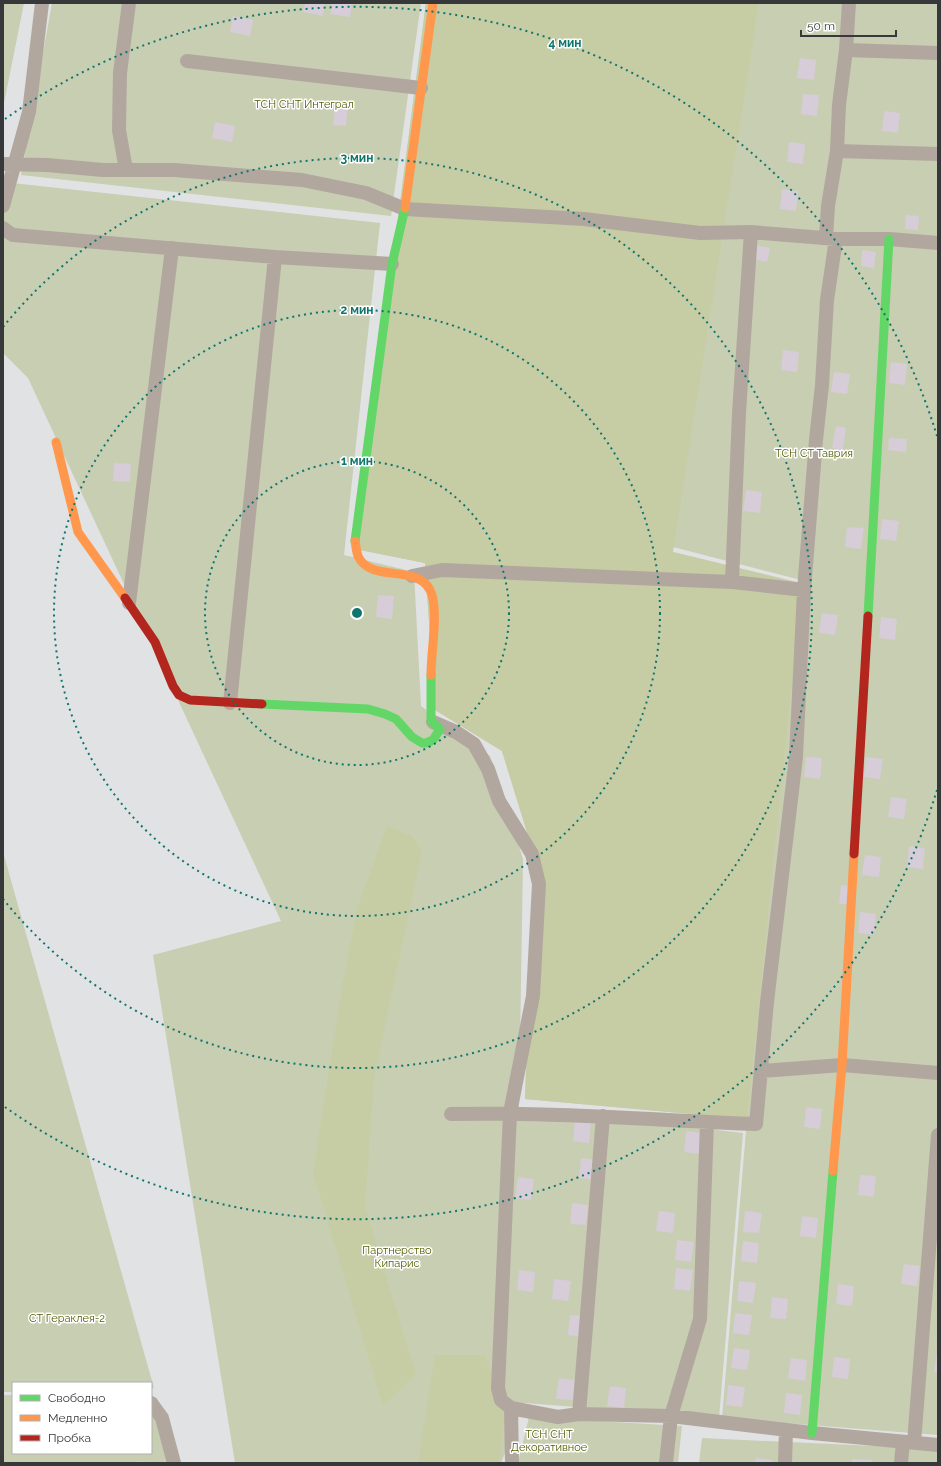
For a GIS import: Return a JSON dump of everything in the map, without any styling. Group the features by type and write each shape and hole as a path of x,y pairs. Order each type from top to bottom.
{"street":[{"path":"3,206 8,164 29,112 42,3"},
{"path":"126,170 119,130 120,73 129,3"},
{"path":"433,3 406,209 392,264 355,540 357,557 362,564 377,572 412,576 442,570 732,582 804,590"},
{"path":"451,1114 510,1113 603,1116 756,1124 767,1002 796,757 804,590 822,385 831,238 828,206 837,151 839,105 846,50 849,3"},
{"path":"846,50 938,52"},
{"path":"187,61 422,88"},
{"path":"837,151 938,154"},
{"path":"8,164 48,165 103,170 174,170 302,180 366,193 406,209 584,219 700,232 751,232 831,238 889,239 938,243"},
{"path":"3,228 13,235 275,257 392,264"},
{"path":"732,582 739,413 751,232"},
{"path":"812,1433 842,1065 889,239"},
{"path":"129,603 172,248"},
{"path":"230,703 275,257"},
{"path":"56,442 78,532 155,642 173,686 179,696 190,700 230,703 368,709 385,713 400,722 414,739 423,743 432,741 439,734 440,729 431,721 433,598 429,588 412,576"},
{"path":"431,721 456,732 474,744 488,769 499,801 532,854 539,884 533,996 510,1113 498,1388 501,1400 511,1408 558,1417 579,1414 671,1416 812,1433 938,1445"},
{"path":"761,1071 842,1065 938,1073"},
{"path":"579,1414 603,1116"},
{"path":"666,1463 671,1416 700,1319 707,1122"},
{"path":"901,1463 908,1442 938,1135"},
{"path":"152,1403 162,1418 174,1463"},
{"path":"511,1408 512,1463"},
{"path":"785,1463 786,1430"}],"green space":[{"path":"3,3 24,3 3,108"},
{"name":"ТСН СНТ Интеграл","path":"52,3 421,3 391,216 21,175"},
{"name":"ТСН СТ Таврия","path":"426,3 938,3 938,1435 722,1418 747,1119 525,1099 534,855 502,751 435,710 425,563 355,549","holes":["673,547 801,580 801,583 673,552"]},
{"path":"426,3 759,3 673,552 802,584 747,1119 525,1099 534,855 502,751 435,710 425,563 355,549"},
{"name":"Партнерство Кипарис","path":"3,182 380,223 344,555 414,572 421,706 490,756 523,859 519,1107 743,1133 719,1418 524,1403 501,1463 235,1463 153,955 281,921 28,378 3,353"},
{"path":"387,826 412,836 422,851 374,1078 365,1207 416,1374 383,1406 313,1173 342,987 358,905"},
{"name":"СТ Гераклея-2","path":"3,852 154,1388 152,1388 152,1382 12,1382 12,1392 3,1392"},
{"path":"435,1355 485,1355 505,1412 499,1463 418,1463"},
{"path":"3,1395 12,1395 12,1454 152,1454 152,1397 157,1398 174,1463 3,1463"},
{"name":"ТСН СНТ Декоративное","path":"529,1417 682,1426 678,1463 518,1463"},
{"path":"702,1438 938,1449 938,1463 699,1463"}],"building":[{"path":"305,3 325,3 323,16 303,12"},
{"path":"332,3 352,3 350,17 330,14"},
{"path":"233,16 253,20 250,36 230,32"},
{"path":"800,58 816,60 814,80 797,78"},
{"path":"803,94 819,95 817,116 801,114"},
{"path":"335,103 348,105 346,126 333,125"},
{"path":"884,111 900,113 898,133 882,131"},
{"path":"215,122 235,126 232,142 212,138"},
{"path":"789,142 805,144 803,164 787,162"},
{"path":"782,189 798,191 796,211 780,209"},
{"path":"906,215 919,216 918,230 905,229"},
{"path":"755,245 770,248 767,262 752,259"},
{"path":"862,250 876,252 874,268 861,266"},
{"path":"783,350 799,352 797,372 781,370"},
{"path":"891,362 907,364 905,385 889,383"},
{"path":"834,372 850,374 847,394 831,392"},
{"path":"836,426 846,428 843,450 832,448"},
{"path":"889,438 907,439 906,452 888,450"},
{"path":"114,463 131,464 130,482 113,481"},
{"path":"746,490 762,492 760,513 743,511"},
{"path":"882,519 899,521 896,541 880,539"},
{"path":"847,527 864,528 861,549 845,547"},
{"path":"378,595 394,596 392,619 376,617"},
{"path":"822,613 838,615 835,635 819,633"},
{"path":"881,617 897,619 895,640 879,638"},
{"path":"806,757 822,758 820,779 804,777"},
{"path":"866,757 883,759 880,779 864,777"},
{"path":"891,797 907,799 904,819 888,817"},
{"path":"909,846 925,848 923,869 907,867"},
{"path":"865,855 881,857 879,877 862,875"},
{"path":"841,885 851,886 850,904 839,904"},
{"path":"860,912 876,914 874,935 858,933"},
{"path":"806,1107 822,1109 820,1129 804,1127"},
{"path":"575,1120 591,1122 589,1143 573,1141"},
{"path":"686,1131 702,1133 700,1154 684,1152"},
{"path":"581,1158 597,1160 595,1180 579,1178"},
{"path":"860,1175 876,1176 874,1197 858,1195"},
{"path":"518,1177 534,1179 531,1200 515,1198"},
{"path":"572,1203 588,1205 586,1225 570,1224"},
{"path":"659,1211 675,1213 673,1233 656,1231"},
{"path":"745,1211 762,1213 759,1233 743,1232"},
{"path":"802,1216 818,1218 816,1238 800,1236"},
{"path":"677,1240 694,1242 691,1262 675,1260"},
{"path":"743,1241 759,1243 757,1263 741,1261"},
{"path":"904,1264 920,1266 917,1286 901,1284"},
{"path":"676,1268 693,1270 690,1291 674,1289"},
{"path":"519,1270 535,1272 533,1292 517,1290"},
{"path":"554,1279 571,1281 568,1301 552,1299"},
{"path":"739,1281 756,1283 753,1303 737,1301"},
{"path":"838,1284 854,1286 852,1306 836,1304"},
{"path":"772,1297 788,1299 786,1319 770,1318"},
{"path":"735,1313 752,1315 749,1335 733,1333"},
{"path":"570,1315 586,1316 584,1337 568,1335"},
{"path":"734,1348 750,1350 747,1370 731,1368"},
{"path":"938,1352 938,1373 934,1372"},
{"path":"834,1357 850,1359 848,1379 832,1377"},
{"path":"791,1358 807,1360 805,1381 788,1378"},
{"path":"559,1378 575,1380 573,1400 556,1399"},
{"path":"728,1385 745,1387 742,1407 726,1405"},
{"path":"610,1386 626,1388 624,1408 607,1406"},
{"path":"786,1393 802,1395 800,1415 784,1413"},
{"path":"756,1458 772,1460 771,1463 755,1463"},
{"path":"852,1459 872,1460 872,1463 852,1463"},
{"path":"138,1461 152,1462 152,1463 137,1463"}],"traffic: fast":[{"path":"355,541 392,264 405,208"},
{"path":"868,616 889,239"},
{"path":"262,704 368,709 396,719 412,737 422,743 426,743 433,740 440,729 431,721 431,675"},
{"path":"812,1433 833,1171"}],"traffic: slow":[{"path":"405,208 433,3"},
{"path":"56,442 78,532 125,598"},
{"path":"355,541 358,556 365,565 374,570 408,575 418,579 426,585 432,595 434,604 434,634 431,675"},
{"path":"833,1171 842,1065 854,854"}],"traffic: jam":[{"path":"125,598 155,642 173,686 179,695 190,700 262,704"},
{"path":"854,854 868,616"}]}
